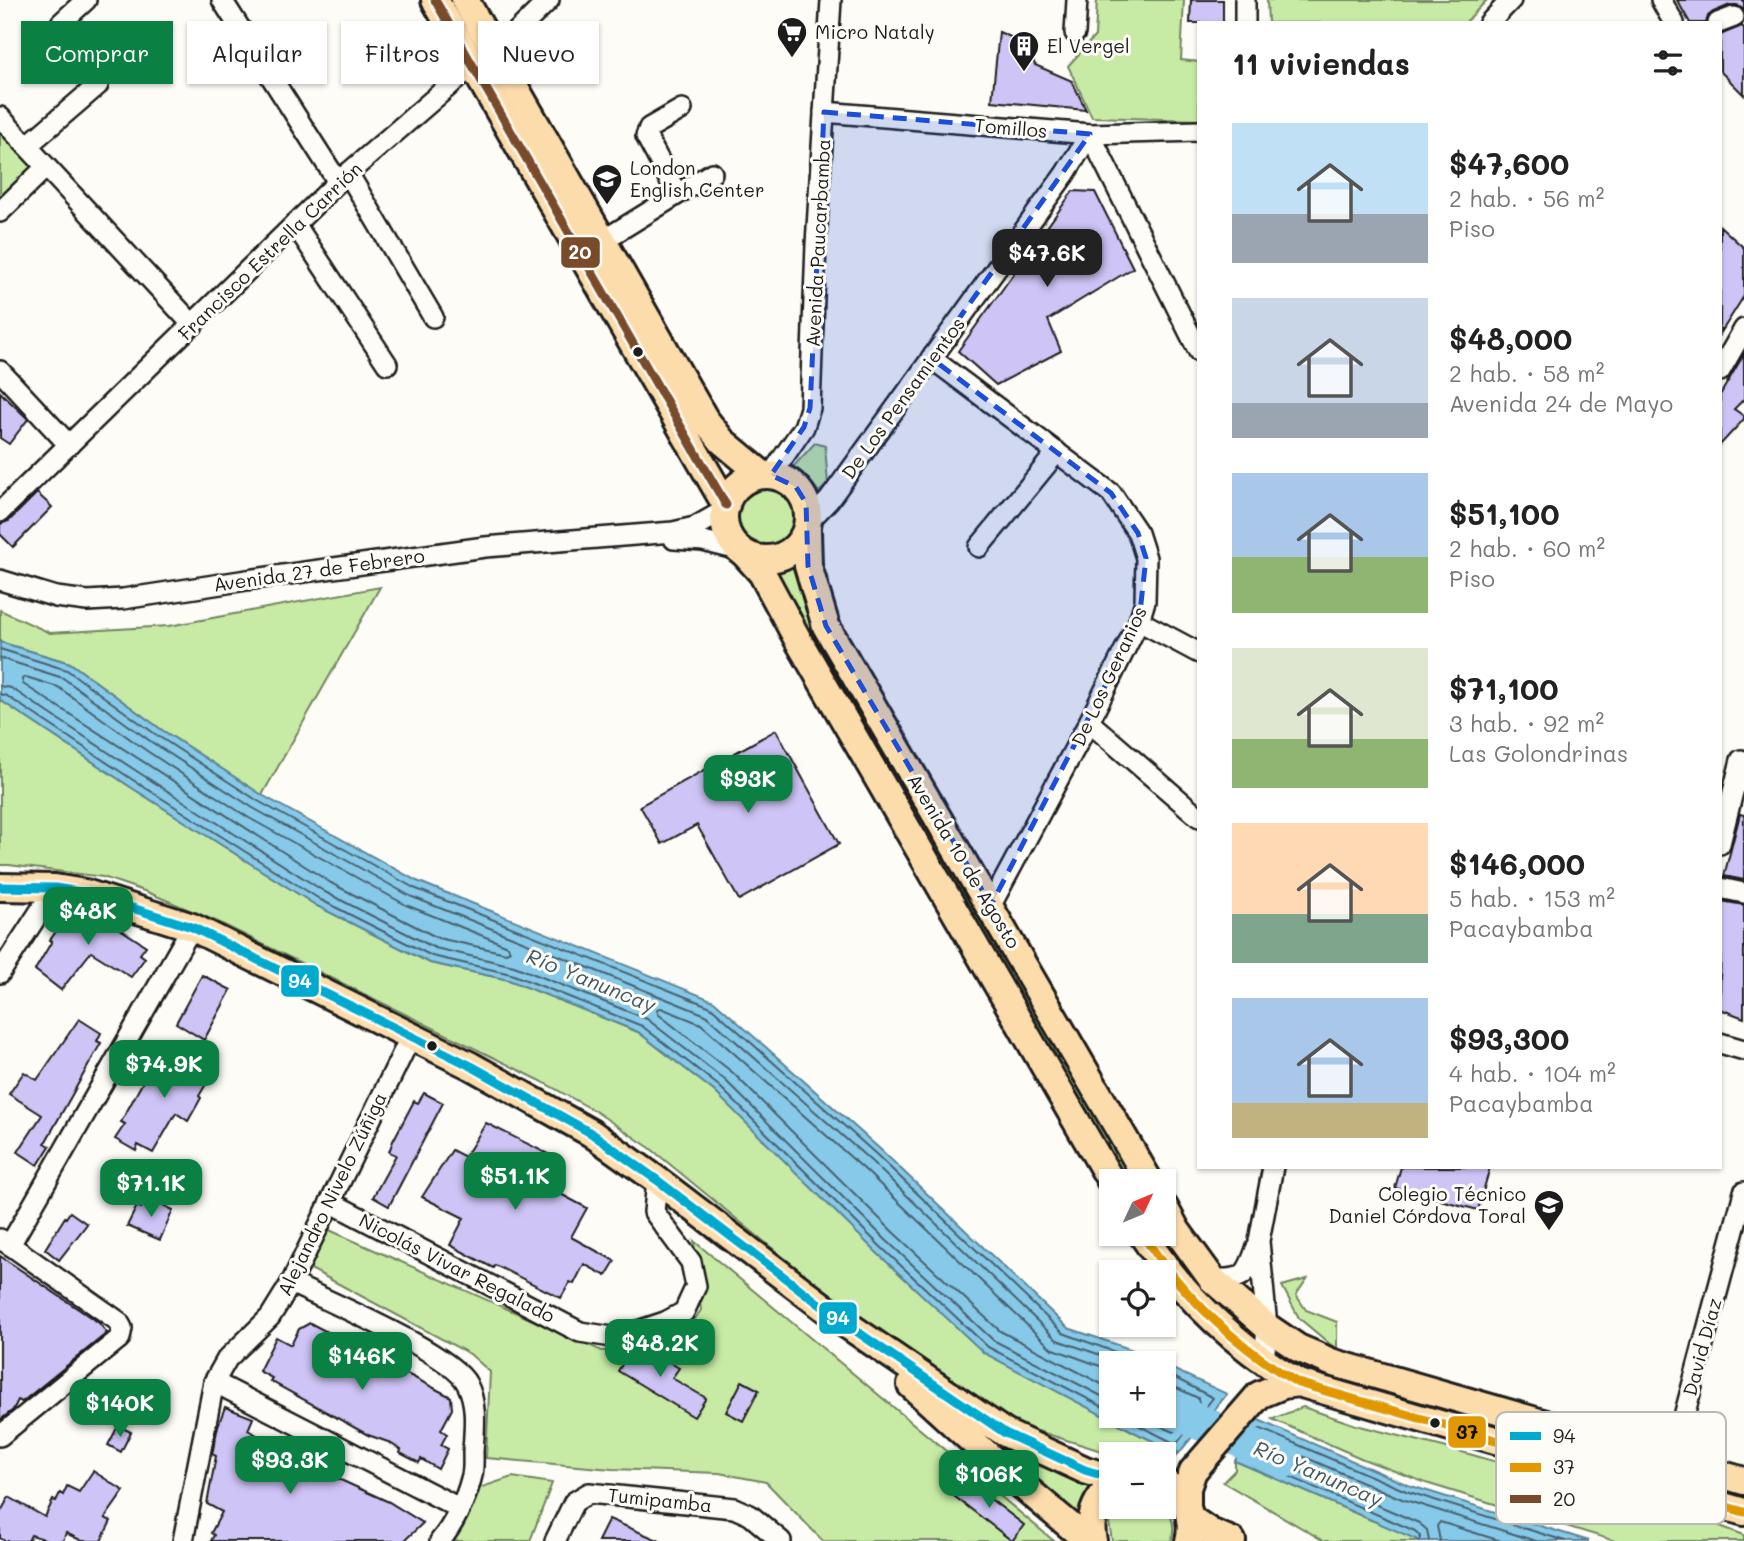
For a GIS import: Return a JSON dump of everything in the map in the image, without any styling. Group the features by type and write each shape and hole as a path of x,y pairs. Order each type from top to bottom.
{"main road":[{"path":"435,0 478,52"},
{"path":"465,0 478,40"},
{"path":"497,84 725,508 727,533 742,552 769,559 792,551 808,526 806,503 796,487 789,481 767,475 754,476 740,484 733,490 725,508"},
{"path":"500,84 601,241 704,418 722,441 767,475"},
{"name":"Avenida 10 de Agosto","path":"808,526 808,566 826,626 991,905 1142,1169"},
{"name":"Avenida 10 de Agosto","path":"742,552 762,573 1104,1169"},
{"path":"0,887 55,888 85,892 192,927 471,1066 591,1133 843,1322 1005,1433 1099,1474"},
{"path":"1176,1228 1212,1279 1267,1327 1298,1348 1331,1362 1503,1412"},
{"path":"1151,1246 1191,1299 1264,1362 1298,1383 1496,1440"},
{"path":"843,1322 1004,1471 1091,1541"},
{"path":"1259,1395 1264,1362"},
{"path":"1189,1522 1187,1488 1193,1471 1259,1395 1283,1385 1298,1383"},
{"path":"1176,1476 1193,1471"},
{"path":"1726,1476 1744,1481"},
{"path":"1176,1492 1180,1495 1189,1522 1232,1541"},
{"path":"1091,1541 1094,1508 1099,1499"},
{"path":"1726,1507 1744,1512"}],"street":[{"path":"63,21 86,0"},
{"path":"222,0 433,317"},
{"name":"Francisco Estrella Carrión","path":"526,21 549,0"},
{"name":"Avenida Paucarbamba","path":"767,475 804,427 810,408 816,244 831,0"},
{"path":"1075,33 1077,0"},
{"path":"1245,0 1245,21"},
{"path":"1491,21 1511,0"},
{"path":"1661,0 1673,21"},
{"name":"Francisco Estrella Carrión","path":"0,512 343,178 478,64"},
{"path":"27,146 98,85"},
{"path":"677,194 646,136 649,128 682,109"},
{"name":"Tomillos","path":"824,112 1090,134 1197,131"},
{"path":"0,117 193,325"},
{"path":"1090,134 1197,348"},
{"name":"De Los Pensamientos","path":"808,526 830,500 1051,195 1090,134"},
{"path":"0,212 46,167"},
{"path":"601,241 712,173"},
{"path":"295,224 387,364"},
{"path":"1722,368 1744,329"},
{"name":"De Los Geranios","path":"931,358 1111,493 1138,533 1146,558 1145,601 1139,621 1089,722 991,905"},
{"path":"0,371 69,445"},
{"path":"979,547 1057,452"},
{"name":"Avenida 27 de Febrero","path":"0,580 56,597 87,601 123,600 485,547 641,536 695,527 725,508"},
{"name":"Avenida 27 de Febrero","path":"641,536 703,541 742,552"},
{"path":"1139,621 1197,652"},
{"path":"1089,722 1197,815"},
{"path":"1722,763 1742,760 1722,836"},
{"path":"0,973 55,888"},
{"path":"1722,888 1744,893"},
{"path":"0,1436 120,1338 122,1328 118,1321 5,1242 192,927"},
{"name":"Alejandro Nivelo Zúñiga","path":"183,1541 214,1382 227,1359 270,1317 291,1283 411,1036"},
{"path":"1722,1044 1744,1050"},
{"path":"1212,1279 1235,1280 1248,1270 1259,1241 1273,1169"},
{"name":"Nicolás Vivar Regalado","path":"330,1202 580,1332 612,1337 665,1322 684,1312 696,1286 688,1256 654,1212 657,1180"},
{"name":"David Díaz","path":"1685,1412 1744,1192"},
{"path":"1259,1241 1267,1327 1264,1362"},
{"path":"291,1283 421,1347 455,1368 466,1381 475,1411 472,1478 447,1533 440,1541"},
{"path":"214,1382 459,1508"},
{"name":"Tumipamba","path":"555,1541 574,1502 589,1493 734,1508 750,1515 781,1541"}],"highlighted area":[{"path":"824,112 1090,134 931,358 1111,493 1138,533 1146,558 1139,621 991,905 826,626 808,566 806,503 796,487 771,475 804,427 810,408"}],"green space":[{"path":"1097,0 1184,0 1181,60 1197,62 1197,120 1092,117 1068,66 1095,36"},
{"path":"1267,0 1487,0 1467,21 1268,21"},
{"path":"0,133 35,170 0,202"},
{"path":"815,443 825,446 828,484 819,492 811,482 792,468"},
{"path":"767,482 792,492 802,517 792,542 767,552 742,542 732,517 742,492"},
{"path":"801,542 826,626 1142,1169 1105,1169 756,558 781,556"},
{"path":"380,587 262,795 162,730 70,663 0,642 0,610 50,633 169,626"},
{"path":"0,700 317,906 430,963 509,980 638,1032 714,1091 764,1138 1099,1412 1099,1428 1127,1428 1155,1442 1099,1442 1099,1450 1009,1422 849,1311 650,1148 595,1111 539,1080 218,922 147,892 103,877 0,865"},
{"path":"327,1229 602,1351 672,1346 686,1332 701,1310 694,1241 1054,1541 823,1541 766,1482 719,1473 612,1469 486,1458 490,1372 470,1354 307,1267"},
{"path":"1307,1279 1296,1295 1306,1310 1337,1322 1337,1350 1299,1318 1282,1286"},
{"path":"870,1344 1099,1474 1099,1504 1086,1528"},
{"path":"1274,1345 1322,1367 1318,1376 1273,1355"},
{"path":"1343,1373 1496,1417 1496,1429 1341,1384"},
{"path":"1303,1407 1356,1425 1496,1462 1496,1504 1426,1483 1363,1459 1272,1419"},
{"path":"1235,1461 1371,1520 1429,1541 1324,1541 1223,1482 1235,1470"},
{"path":"512,1477 552,1483 530,1541 453,1541 479,1488"},
{"path":"1726,1484 1744,1489 1744,1501 1726,1496"},
{"path":"1111,1519 1172,1519 1171,1541 1112,1541 1109,1523"},
{"path":"1560,1524 1713,1524 1744,1535 1744,1541 1615,1541"}],"water":[{"path":"0,642 70,663 162,730 262,795 417,881 714,1001 881,1150 1068,1328 1134,1351 1099,1351 1099,1414 984,1353 875,1251 714,1091 638,1032 509,980 430,963 317,906 0,700"},
{"path":"1176,1371 1227,1394 1179,1453 1176,1452 1176,1442 1155,1442 1126,1428 1176,1428"},
{"path":"1254,1418 1408,1485 1496,1512 1496,1524 1534,1524 1589,1541 1420,1541 1235,1461"}],"building":[{"path":"1191,0 1223,0 1223,21 1190,23"},
{"path":"1677,0 1744,0 1744,10 1737,5 1730,5 1713,12 1707,21 1689,21"},
{"path":"1742,26 1744,28 1744,95 1722,73 1722,34"},
{"name":"El Vergel","path":"999,32 1027,44 1035,65 1072,81 1086,110 992,101"},
{"path":"1073,191 1095,192 1133,268 1048,320 1061,351 996,385 958,351"},
{"path":"1722,228 1744,248 1744,296 1722,331"},
{"path":"1744,354 1744,399 1734,409 1744,416 1744,419 1722,443 1722,392"},
{"path":"0,392 28,419 9,444 0,438"},
{"path":"37,493 52,507 13,547 0,534 0,524 9,521"},
{"path":"776,730 839,844 739,900 697,825 662,844 640,806"},
{"path":"1740,814 1744,815 1744,880 1724,876"},
{"path":"1722,901 1744,905 1744,1018 1722,1010"},
{"path":"74,907 110,920 108,921 146,946 140,954 145,958 131,977 91,952 61,990 35,970 52,941 50,940"},
{"path":"202,975 231,990 204,1040 176,1023"},
{"path":"79,1019 101,1033 97,1041 101,1043 45,1143 50,1146 38,1165 18,1152 42,1115 9,1094 24,1072 37,1080"},
{"path":"168,1050 216,1067 188,1121 176,1113 153,1153 138,1145 136,1151 115,1139 125,1124 121,1122 152,1065 155,1067"},
{"path":"424,1093 443,1103 389,1206 373,1197 396,1155 389,1152 393,1141 414,1101 418,1103"},
{"path":"486,1123 560,1160 558,1165 564,1168 553,1190 587,1208 571,1237 615,1261 606,1276 584,1264 574,1284 570,1282 561,1298 495,1265 493,1268 450,1245 464,1218 422,1197 452,1150 465,1157"},
{"path":"1400,1169 1489,1169 1478,1210 1395,1188"},
{"path":"149,1198 173,1210 160,1240 127,1226 137,1206 141,1208"},
{"path":"70,1212 87,1224 59,1260 45,1249"},
{"path":"0,1256 99,1323 107,1333 22,1402 18,1400 13,1410 0,1420"},
{"path":"310,1323 451,1397 452,1409 441,1430 447,1434 441,1445 448,1449 438,1469 421,1459 419,1463 400,1453 401,1450 388,1442 368,1435 270,1381 272,1378 259,1371 276,1337 291,1345 299,1329"},
{"path":"638,1344 679,1368 672,1378 706,1398 694,1417 618,1371 634,1345"},
{"path":"742,1381 759,1390 743,1421 726,1412"},
{"path":"225,1407 253,1418 248,1430 323,1472 389,1502 423,1523 404,1541 211,1541 214,1535 211,1533 222,1512 207,1504 216,1456 212,1454"},
{"path":"118,1426 131,1432 121,1452 108,1445"},
{"path":"93,1471 124,1491 105,1518 111,1521 101,1541 82,1541 66,1533 63,1541 50,1541 31,1535 28,1541 5,1541 0,1538 0,1513 9,1497 45,1517 53,1500 56,1501 60,1493 63,1495 67,1486 79,1492"},
{"path":"966,1480 1024,1525 1012,1541 954,1496"},
{"path":"609,1519 660,1541 598,1541"}],"waterway":[{"name":"Río Yanuncay","path":"1176,1412 1286,1460"}],"transit line":[{"name":"20","path":"435,0 726,505"},
{"name":"94","path":"0,887 55,888 85,893 192,927 471,1066 591,1133 843,1322 1005,1433 1099,1474"},
{"name":"37","path":"1150,1246 1211,1318 1252,1352 1298,1383 1496,1440"},
{"name":"37","path":"1726,1507 1744,1512"}],"place":[{"name":"Micro Nataly","path":"792,59"},
{"name":"El Vergel","path":"1024,73"},
{"name":"London English Center","path":"607,206"},
{"name":"Colegio Técnico Daniel Córdova Toral","path":"1549,1232"}]}
